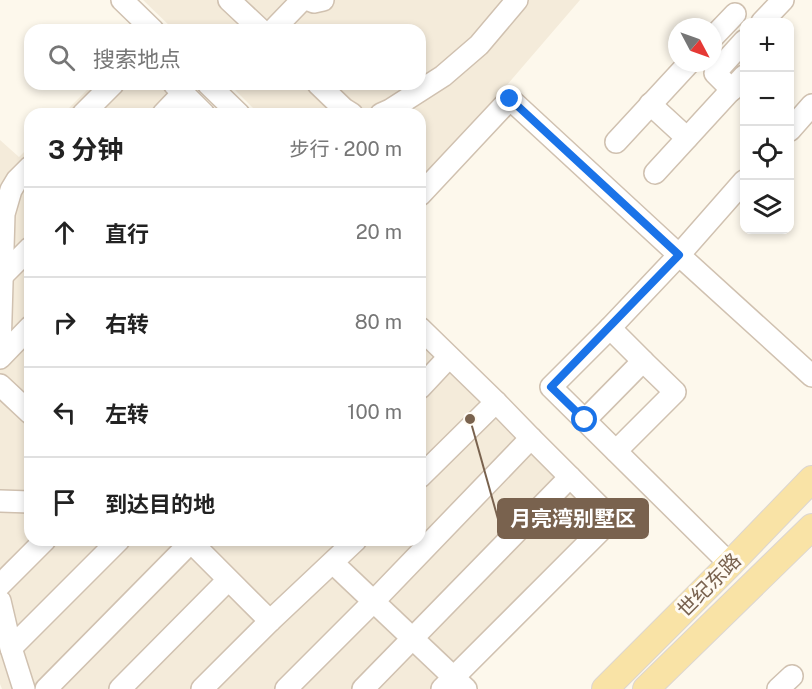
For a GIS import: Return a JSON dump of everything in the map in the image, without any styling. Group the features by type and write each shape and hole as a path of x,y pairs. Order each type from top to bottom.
{"main road":[{"name":"世纪东路","path":"605,689 812,479"},
{"name":"世纪东路","path":"646,689 812,527"}],"street":[{"path":"122,0 147,24"},
{"path":"229,0 255,24"},
{"path":"279,24 302,0"},
{"path":"309,0 314,2 323,0"},
{"path":"426,87 443,76 479,45 517,0"},
{"path":"766,18 783,0"},
{"path":"722,28 735,14"},
{"path":"722,58 740,44"},
{"path":"616,142 680,72"},
{"path":"655,173 738,83 717,72"},
{"path":"89,108 107,90"},
{"path":"167,108 177,90"},
{"path":"179,90 198,108"},
{"path":"214,90 233,108"},
{"path":"324,90 343,108"},
{"path":"393,108 421,90"},
{"path":"426,189 510,99 812,376"},
{"path":"650,104 687,138"},
{"path":"793,126 812,105"},
{"path":"0,351 4,214 11,190 24,173"},
{"path":"729,564 551,387 679,255 740,186"},
{"path":"2,276 24,255"},
{"path":"609,328 675,392 616,451"},
{"path":"0,357 24,333"},
{"path":"333,563 412,639 454,685 612,519 426,334"},
{"path":"426,382 449,357"},
{"path":"585,420 643,361"},
{"path":"0,385 24,405"},
{"path":"426,471 496,402"},
{"path":"286,689 531,438"},
{"path":"363,689 570,477"},
{"path":"0,501 24,502"},
{"path":"0,585 39,546"},
{"path":"11,648 113,546"},
{"path":"46,689 190,546"},
{"path":"198,546 270,621"},
{"path":"202,689 350,546"},
{"path":"120,689 228,580"},
{"path":"0,602 24,689"}],"shaded area":[{"path":"143,0 580,0 426,179 426,108 253,108 235,90 426,90 426,24 168,24"},
{"path":"87,90 190,90 209,108 69,108"},
{"path":"0,140 19,157 24,152 24,546 426,546 426,325 617,516 446,689 2,689 0,684"}],"place":[{"name":"月亮湾别墅区","path":"470,419"}],"route":[{"path":"510,99 679,255 551,387 585,420"}]}
